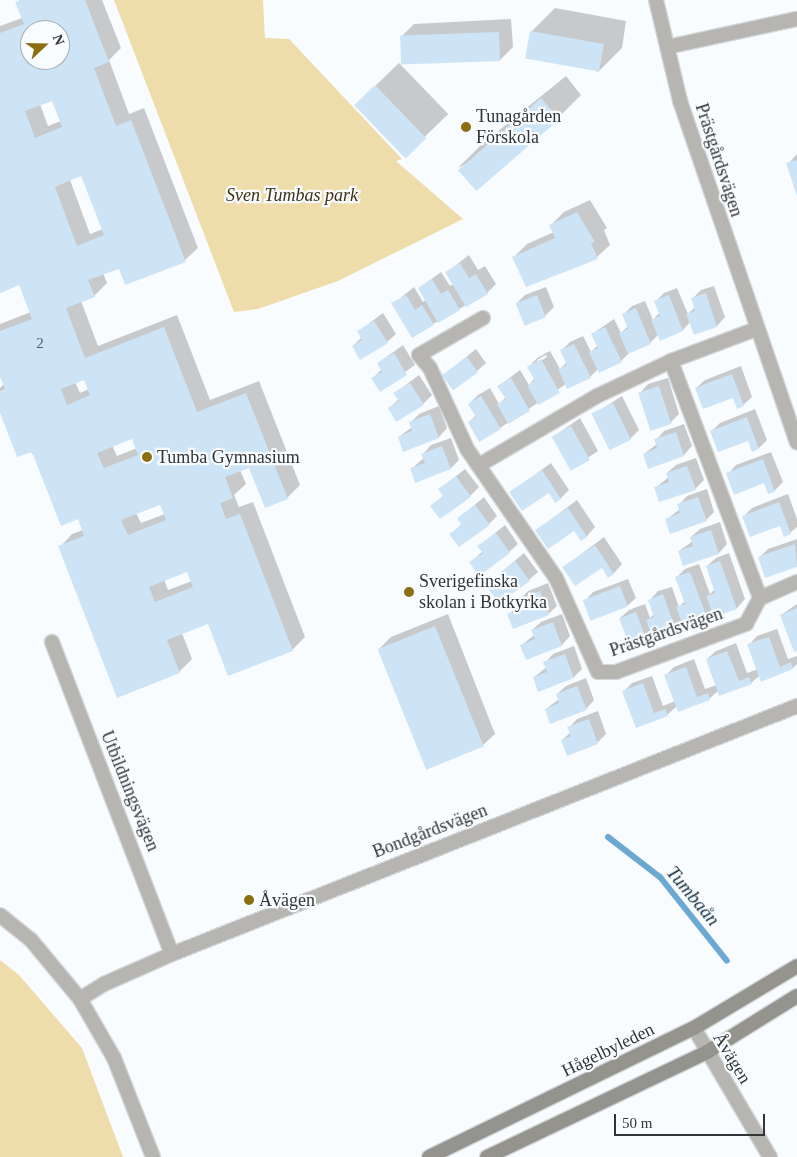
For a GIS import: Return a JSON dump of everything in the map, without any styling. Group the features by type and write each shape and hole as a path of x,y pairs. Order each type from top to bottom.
{"main road":[{"name":"Hågelbyleden","path":"429,1157 694,1028 797,966"},
{"path":"487,1157 707,1052 797,996"}],"street":[{"name":"Prästgårdsvägen","path":"656,0 680,101 756,329 797,443"},
{"path":"667,47 797,19"},
{"name":"Prästgårdsvägen","path":"483,318 419,355 430,368 467,449 481,464 556,578 598,672 616,672 746,624 760,598"},
{"path":"481,464 597,396 671,361 756,329"},
{"path":"671,361 760,598 797,582"},
{"name":"Utbildningsvägen","path":"52,642 172,954"},
{"name":"Bondgårdsvägen","path":"80,999 104,984 172,954 797,706"},
{"path":"0,915 31,940 80,999 114,1058 154,1157"},
{"name":"Åvägen","path":"694,1028 770,1157"}],"green space":[{"name":"Sven Tumbas park","path":"114,0 263,0 265,38 289,39 402,159 396,161 463,219 338,281 258,309 234,312"},
{"path":"0,960 19,975 82,1048 123,1157 0,1157"}],"building":[{"path":"22,0 85,0 109,62 94,68 116,126 131,120 186,262 125,285 119,269 88,280 95,297 66,308 85,358 164,327 197,412 246,393 288,499 265,508 249,468 225,477 233,498 220,503 226,519 240,514 293,651 228,676 208,624 167,640 180,673 117,698 58,546 84,536 78,519 61,526 32,452 17,457 0,413 0,391 5,389 0,377 0,331 32,319 19,285 0,293 0,33 20,26 20,70 70,70 70,20 22,20 15,2","holes":["52,101 62,127 35,138 25,111","81,176 104,235 77,246 55,187","84,380 90,395 67,405 61,389","132,439 138,455 104,468 97,453","160,505 166,520 128,535 121,520","187,572 193,587 155,602 149,587"]},
{"path":"530,31 604,44 599,72 525,59"},
{"path":"499,32 500,61 401,64 400,35"},
{"path":"375,85 426,138 406,158 354,105"},
{"path":"541,98 559,119 476,191 458,170"},
{"path":"797,160 797,196 786,163"},
{"path":"577,212 595,242 591,243 598,259 526,287 512,257 555,238 549,225"},
{"path":"460,263 469,278 476,274 488,294 466,307 445,272"},
{"path":"432,279 441,294 448,290 460,310 438,323 418,288"},
{"path":"706,293 717,327 694,335 686,314 695,311 691,298"},
{"path":"406,295 415,310 422,305 434,325 412,338 391,303"},
{"path":"537,295 546,317 525,326 516,304"},
{"path":"669,295 683,331 660,341 651,320 660,316 654,301"},
{"path":"636,308 651,344 628,354 619,333 628,329 622,314"},
{"path":"374,321 388,343 360,360 352,346 362,340 357,331"},
{"path":"605,327 622,362 599,373 589,352 598,348 591,334"},
{"path":"574,344 591,378 567,389 558,369 567,365 560,350"},
{"path":"394,353 407,375 380,392 371,378 382,372 377,363"},
{"path":"467,357 478,372 453,391 442,375"},
{"path":"541,359 560,393 538,405 527,385 535,381 527,367"},
{"path":"732,374 744,406 737,409 733,398 703,409 695,388"},
{"path":"511,378 530,411 508,424 497,404 506,399 497,386"},
{"path":"410,383 424,405 396,422 388,408 399,401 393,393"},
{"path":"659,386 671,424 650,431 638,393"},
{"path":"481,396 501,429 479,442 468,422 476,417 468,404"},
{"path":"613,403 631,440 609,450 591,414"},
{"path":"430,414 439,438 403,452 398,437 412,431 409,422"},
{"path":"747,417 759,449 752,452 748,441 718,452 710,431"},
{"path":"571,426 590,460 571,471 552,437"},
{"path":"676,432 684,456 648,469 643,454 657,448 654,439"},
{"path":"442,446 451,469 415,483 410,468 425,463 421,454"},
{"path":"763,459 775,492 768,494 764,483 734,495 726,473"},
{"path":"687,466 696,490 659,502 654,487 669,482 666,473"},
{"path":"542,470 561,499 555,503 549,493 522,511 509,492"},
{"path":"456,476 471,497 440,519 430,506 443,496 438,489"},
{"path":"698,497 707,521 670,534 665,519 680,513 677,504"},
{"path":"779,502 791,534 784,537 780,526 750,537 742,516"},
{"path":"475,505 490,525 459,547 449,534 462,525 457,518"},
{"path":"568,508 587,537 581,541 574,531 548,549 535,530"},
{"path":"711,530 719,554 683,566 678,551 693,546 690,537"},
{"path":"496,533 510,553 479,576 469,562 483,553 477,546"},
{"path":"795,544 797,567 765,578 758,557"},
{"path":"595,545 614,574 608,578 602,568 575,586 562,567"},
{"path":"515,561 530,581 499,603 489,590 502,581 498,574"},
{"path":"720,561 737,609 714,617 706,596 715,593 706,566"},
{"path":"690,572 708,620 684,629 676,607 685,604 675,577"},
{"path":"620,586 628,607 591,621 583,600"},
{"path":"540,591 549,615 513,629 507,614 522,608 518,599"},
{"path":"663,594 677,633 654,642 646,620 654,617 648,600"},
{"path":"797,608 797,651 794,652 780,615"},
{"path":"636,612 647,641 630,647 619,618"},
{"path":"553,622 562,646 526,660 520,645 535,639 531,630"},
{"path":"435,626 484,747 426,770 378,649"},
{"path":"769,637 780,667 791,662 793,669 761,682 747,644"},
{"path":"727,651 739,681 749,677 752,684 719,696 706,659"},
{"path":"565,654 574,678 538,692 533,677 547,672 543,662"},
{"path":"686,667 697,697 708,693 710,700 678,712 664,675"},
{"path":"643,683 654,713 665,709 668,716 636,728 622,691"},
{"path":"577,686 587,710 550,724 545,709 559,703 556,694"},
{"path":"589,719 598,744 567,756 561,740 571,736 567,727"}],"waterway":[{"name":"Tumbaån","path":"608,837 660,877 727,961"}],"place":[{"name":"Tunagården Förskola","path":"466,127"},
{"name":"Tumba Gymnasium","path":"147,457"},
{"name":"Sverigefinska skolan i Botkyrka","path":"409,592"},
{"name":"Åvägen","path":"249,900"}]}
